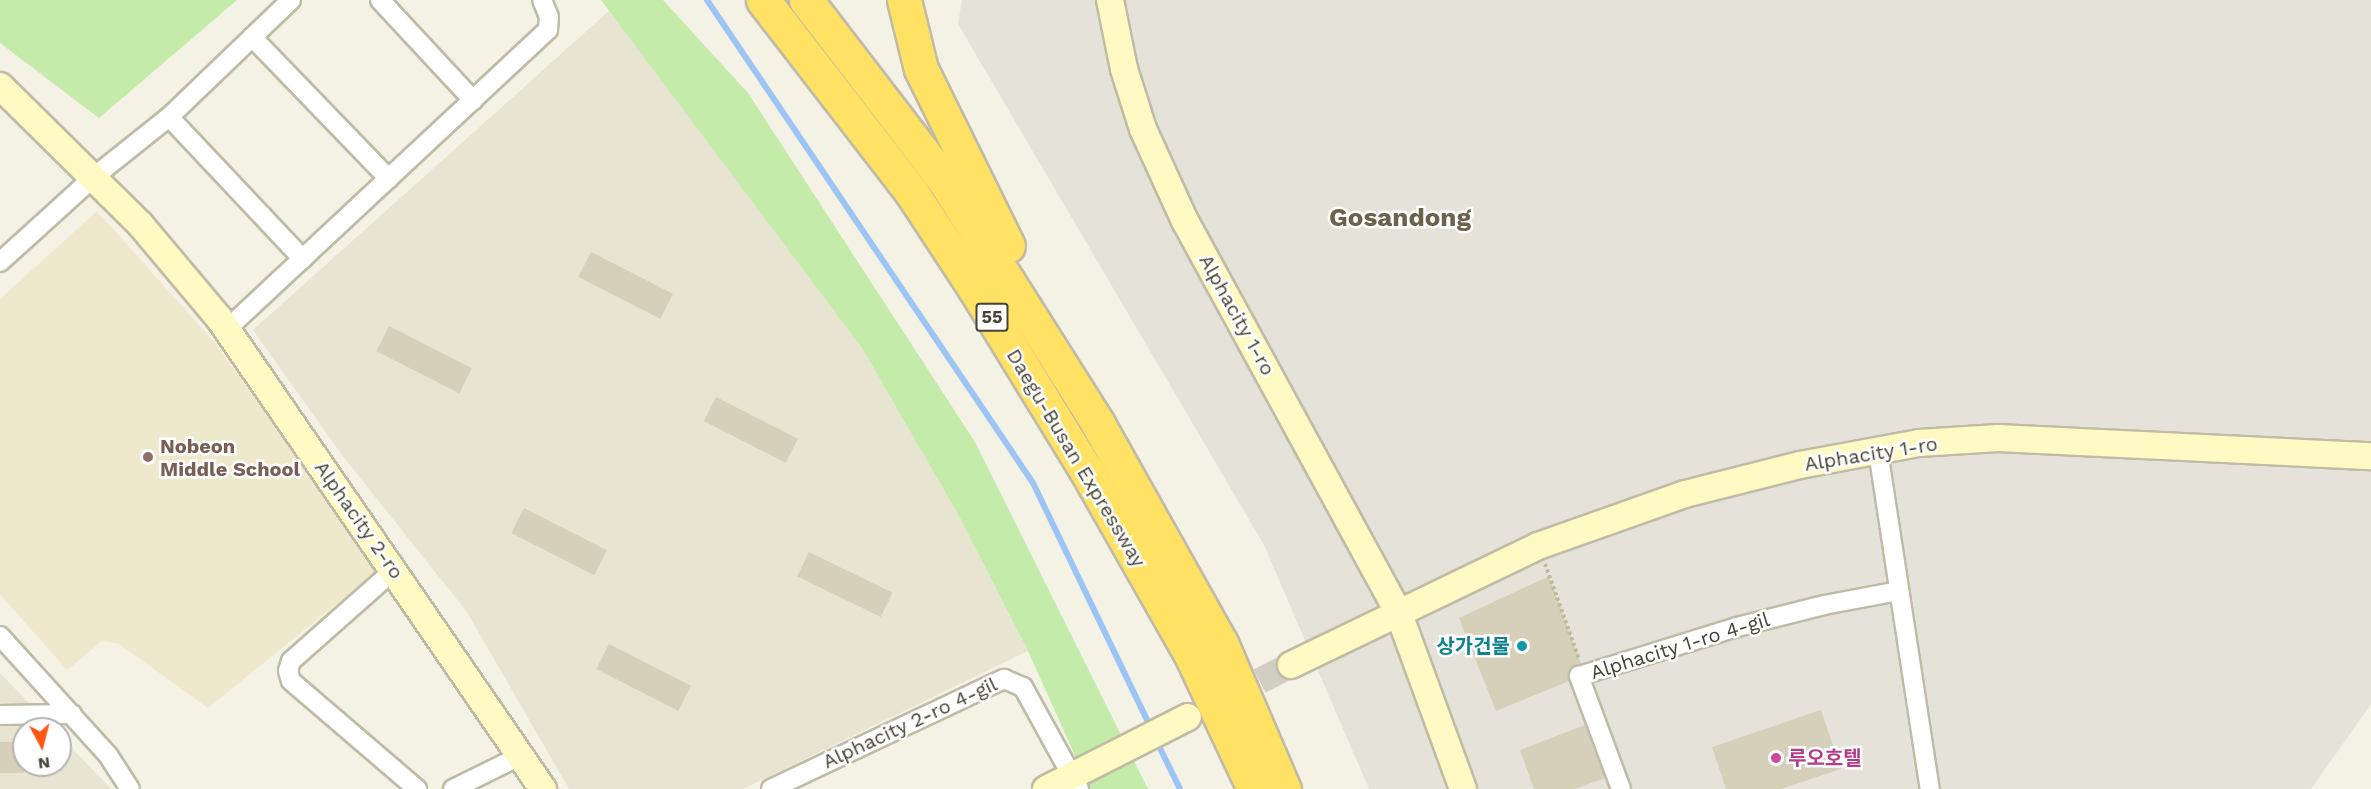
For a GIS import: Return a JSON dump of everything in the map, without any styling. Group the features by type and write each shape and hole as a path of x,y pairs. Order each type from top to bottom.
{"highway":[{"name":"Daegu-Busan Expressway","path":"763,0 912,193 987,309 1086,470 1191,655 1254,789"},
{"name":"Daegu-Busan Expressway","path":"806,0 944,180 1098,424 1221,643 1284,789"},
{"path":"904,0 914,48 942,117 1098,424"}],"street":[{"path":"0,262 95,176 169,117 291,0"},
{"path":"380,0 473,100"},
{"path":"227,329 548,30 549,17 542,0"},
{"name":"Alphacity 1-ro","path":"1110,0 1124,69 1143,129 1185,221 1399,614 1463,789"},
{"path":"252,37 389,179"},
{"name":"Alphacity 2-ro","path":"0,86 95,176 140,224 227,329 522,755 543,789"},
{"path":"169,117 303,259"},
{"name":"Alphacity 1-ro","path":"1399,614 1538,546 1685,494 1800,465 1878,451 1998,438 2371,456"},
{"path":"1878,451 1927,788"},
{"path":"394,570 291,661 288,671 291,681 417,789"},
{"name":"Alphacity 1-ro 4-gil","path":"1621,789 1579,676 1737,627 1824,604 1899,591"},
{"path":"1291,665 1399,614"},
{"path":"0,636 108,755 130,789"},
{"name":"Alphacity 2-ro 4-gil","path":"771,789 1004,679 1023,687 1076,782"},
{"path":"0,715 72,714"},
{"path":"1046,789 1076,782 1188,717"},
{"path":"453,789 522,755"}],"path":[{"path":"1538,546 1584,674 1579,676"}],"shaded area":[{"path":"962,0 2371,0 2371,704 2311,789 1369,789 1264,545 958,24"},
{"path":"609,11 736,161 862,348 959,516 1028,651 743,789 569,789 467,612 342,455 253,330"},
{"name":"Nobeon Middle School","path":"97,211 215,343 378,570 208,708 119,644 102,641 67,670 0,594 0,299"},
{"path":"0,673 42,717 12,717 12,777 72,777 72,748 111,789 0,789"}],"green space":[{"path":"0,0 237,0 99,118 0,43"},
{"path":"601,0 663,0 748,93 975,442 1148,789 1090,789 1028,651 959,516 862,348"}],"building":[{"path":"591,252 673,294 660,319 578,277"},
{"path":"389,326 472,368 459,393 376,351"},
{"path":"716,397 798,439 786,463 704,421"},
{"path":"524,508 607,550 594,575 511,533"},
{"path":"809,552 893,593 881,617 797,576"},
{"name":"상가건물","path":"1549,576 1581,664 1570,669 1569,681 1496,711 1459,618"},
{"path":"609,644 691,686 678,711 596,669"},
{"name":"루오호텔","path":"1821,710 1841,769 1781,789 1726,789 1712,747"},
{"path":"1585,725 1605,778 1574,789 1534,789 1520,750"},
{"path":"0,742 12,742 12,773 0,773"}],"waterway":[{"path":"707,0 1033,483 1152,730"},
{"path":"1156,740 1180,789"}],"tunnel":[{"path":"1225,699 1291,665"}],"place":[{"name":"Nobeon Middle School","path":"148,457"},
{"name":"상가건물","path":"1522,646"},
{"name":"루오호텔","path":"1776,758"}],"district":[{"name":"Gosandong","path":"1400,218"}]}
